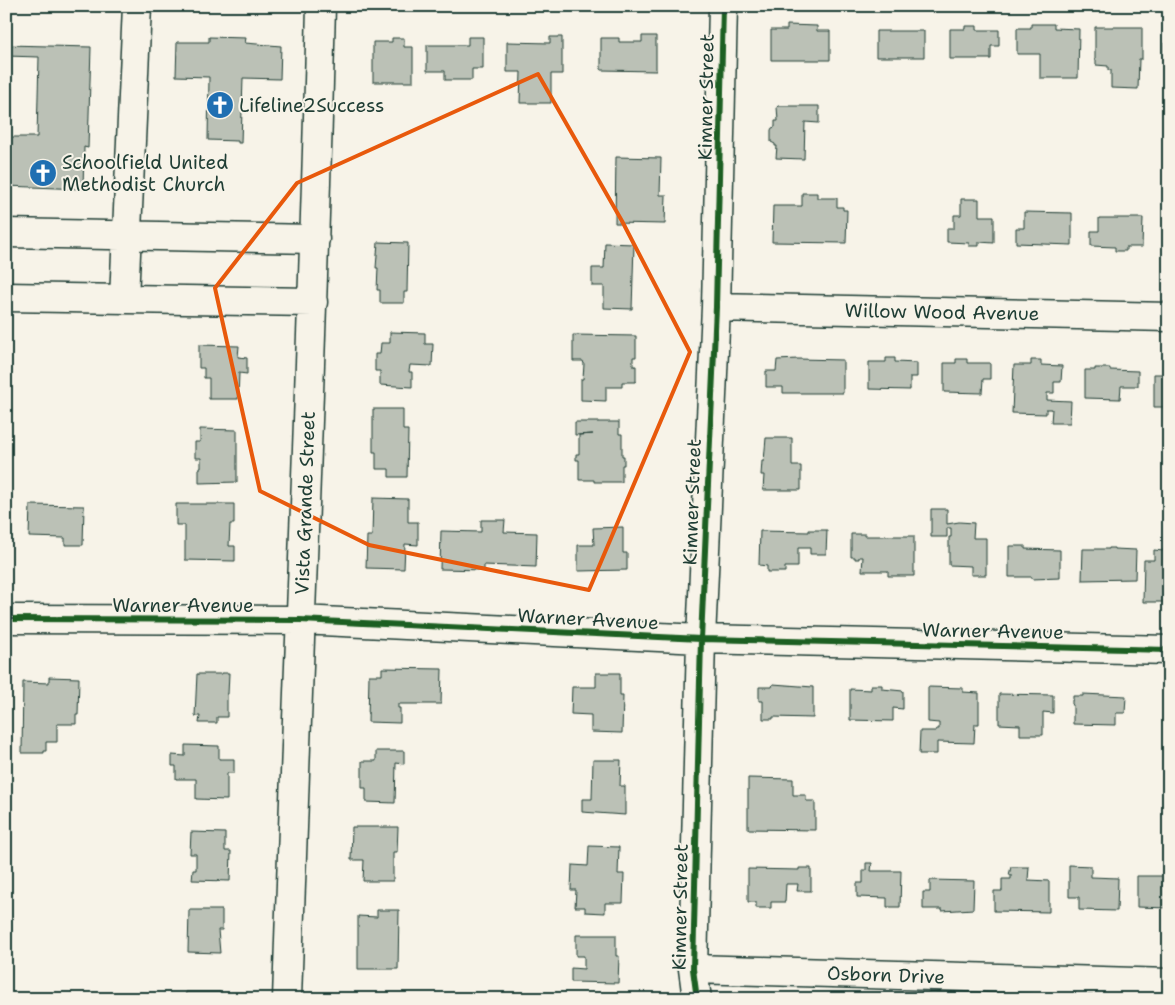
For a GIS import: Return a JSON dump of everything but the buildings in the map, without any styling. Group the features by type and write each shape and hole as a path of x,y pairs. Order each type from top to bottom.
{"street":[{"path":"124,299 137,6"},
{"name":"Vista Grande Street","path":"287,999 313,302 321,6"},
{"name":"Kimner Street","path":"697,999 692,969 701,639 716,307 723,6"},
{"path":"6,233 315,239"},
{"path":"6,297 313,302"},
{"name":"Willow Wood Avenue","path":"716,307 1169,317"},
{"name":"Warner Avenue","path":"6,619 300,620 701,639 1169,650"},
{"name":"Osborn Drive","path":"692,969 1169,983"}],"highlighted area":[{"path":"538,74 622,221 690,352 589,590 369,545 260,491 215,288 297,183"}],"cycle path":[{"path":"697,999 693,969 701,639 716,307 723,6"},
{"path":"6,619 300,620 701,639 1169,650"}],"place":[{"name":"Lifeline2Success","path":"220,105"},
{"name":"Schoolfield United Methodist Church","path":"43,173"}]}
